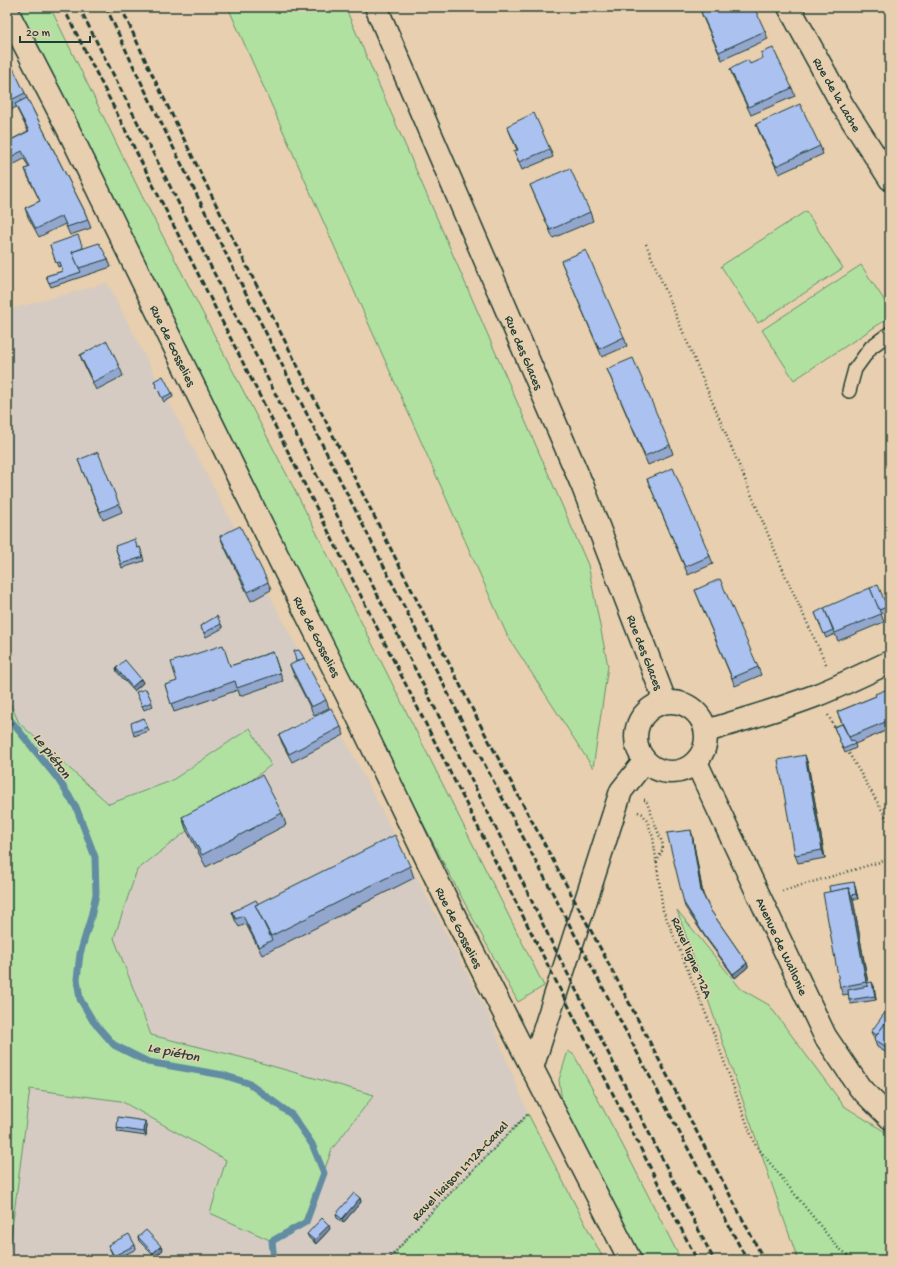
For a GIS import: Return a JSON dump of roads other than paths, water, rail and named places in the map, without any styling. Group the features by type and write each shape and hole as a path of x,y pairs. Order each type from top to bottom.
{"street":[{"name":"Rue des Glaces","path":"376,7 583,487 665,701"},
{"name":"Rue de la Lache","path":"789,7 843,106 890,179"},
{"name":"Rue de Gosselies","path":"7,11 67,127 450,907 630,1260"},
{"path":"707,731 760,716 826,691 890,662"},
{"path":"665,701 681,702 700,715 707,731 705,749 696,762 679,772 660,771 644,762 635,744 636,726 649,708 665,701"},
{"path":"532,1068 621,791 644,762"},
{"name":"Avenue de Wallonie","path":"696,762 825,1036 860,1088 890,1118"}],"lane":[{"path":"849,391 855,368 871,347 890,333"}],"waterway":[{"name":"Le piéton","path":"7,716 58,779 76,807 95,857 96,894 80,954 77,979 80,999 93,1021 114,1045 148,1062 223,1075 248,1083 292,1115 312,1144 324,1173 306,1222 272,1241 274,1260"}],"railway":[{"path":"63,7 697,1260"},
{"path":"79,7 714,1260"},
{"path":"106,7 137,74 222,246 469,735 747,1260"},
{"path":"121,7 149,68 234,241 482,728 604,955 764,1260"}]}
